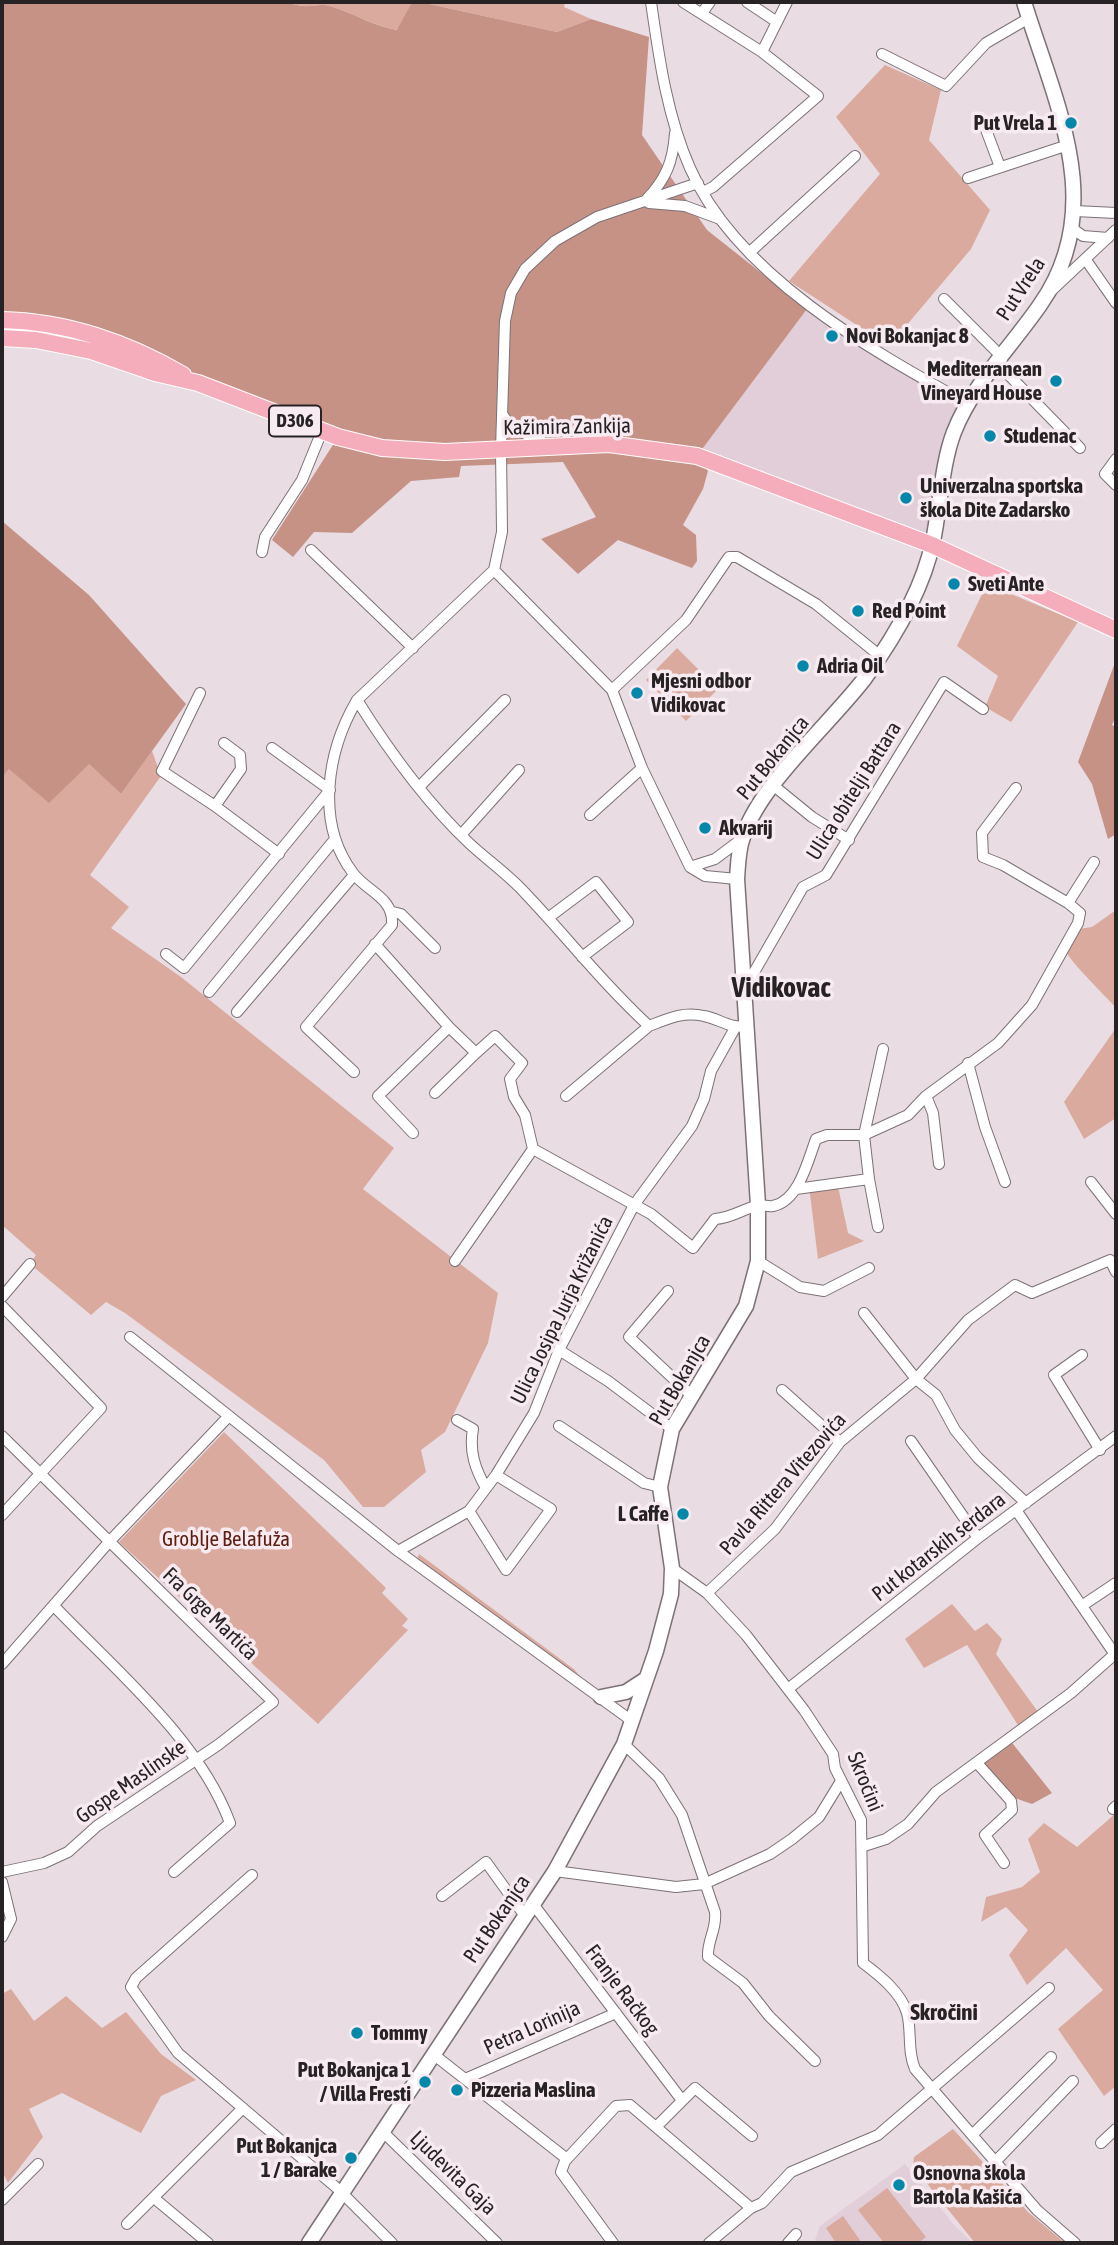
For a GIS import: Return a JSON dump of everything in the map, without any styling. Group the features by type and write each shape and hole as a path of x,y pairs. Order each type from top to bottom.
{"main road":[{"name":"Put Vrela","path":"932,545 953,435 967,403 1048,293 1060,272 1073,229 1074,173 1068,145 1024,2"},
{"name":"Kažimira Zankija","path":"2,320 40,323 94,336 159,361 198,383"},
{"name":"Kažimira Zankija","path":"2,338 62,344 155,373 198,383 322,431 395,450 445,452 609,444 696,456 932,545"},
{"name":"D306","path":"932,545 1114,625"},
{"name":"Put Bokanjca","path":"309,2243 555,1871 624,1744 671,1594 672,1568 660,1487 672,1429 746,1306 758,1261 758,1205 741,1027 744,988 737,879 743,838 755,811 865,677 917,590 932,545"},
{"path":"601,1698 625,1692 646,1679"}],"street":[{"path":"651,2 660,62 676,129 701,188 720,219 789,290 885,356 967,403"},
{"path":"435,948 401,914 393,912 385,901 354,875 339,853 330,825 330,790 335,746 357,700 494,569 502,532 500,449 505,321 511,293 525,269 555,241 597,217 713,187 818,96 762,52 683,2"},
{"path":"702,13 710,2"},
{"path":"747,2 777,23"},
{"path":"762,52 787,2"},
{"path":"882,54 946,86 986,43 1029,18"},
{"path":"985,127 1000,167"},
{"path":"643,203 666,177 673,158 676,129"},
{"path":"968,178 1068,145"},
{"path":"750,252 855,156"},
{"path":"643,203 685,206 720,219"},
{"path":"1075,211 1116,213"},
{"path":"1073,229 1083,236 1108,238"},
{"path":"1048,293 1116,230"},
{"path":"1086,260 1116,303"},
{"path":"944,299 1002,356 1002,368 1080,448"},
{"path":"502,414 512,428 551,445"},
{"path":"262,552 265,537 302,480 322,431"},
{"path":"1116,459 1105,474 1116,485"},
{"path":"311,550 413,648"},
{"path":"612,690 686,620 729,557 737,557 816,604 879,655"},
{"path":"494,569 612,690 642,768 690,867 705,876 737,879"},
{"name":"Ulica obitelji Battara","path":"744,988 803,887 826,875 849,840 944,682 983,709"},
{"path":"200,693 162,771 215,806 279,854"},
{"path":"357,700 385,745 461,835 523,891 649,1026"},
{"path":"419,787 505,701"},
{"path":"215,806 241,769 240,755 224,743"},
{"path":"272,748 330,790"},
{"path":"590,815 642,768"},
{"path":"461,835 519,770"},
{"path":"774,786 812,817 849,840"},
{"path":"796,1189 816,1139 827,1135 864,1135 908,1115 926,1096 998,1043 1032,1005 1078,923 1080,913 1069,903 1003,865 983,857 982,833 1016,788"},
{"path":"166,954 184,968 330,790"},
{"path":"690,867 715,859 743,838"},
{"path":"209,992 335,839"},
{"path":"1069,903 1094,862"},
{"path":"237,1012 354,875"},
{"path":"548,918 596,882 628,922 582,957"},
{"path":"354,1072 306,1027 391,925 393,912"},
{"path":"375,944 476,1054"},
{"path":"566,1096 649,1026 679,1014 704,1016 741,1027"},
{"path":"413,1133 378,1096 449,1027"},
{"name":"Ulica Josipa Jurja Križanića","path":"398,1551 469,1511 496,1475 534,1413 559,1350 634,1205 692,1126 704,1099 711,1071 741,1027"},
{"path":"435,1093 495,1036 522,1063 510,1079 514,1097 525,1115 533,1149 651,1214 693,1248 715,1219 727,1218 758,1205 773,1206 796,1189 869,1179"},
{"path":"878,1227 864,1135 883,1049"},
{"path":"968,1063 985,1127 1005,1182"},
{"path":"926,1096 933,1113 939,1164"},
{"path":"455,1261 533,1149"},
{"path":"1091,1182 1116,1214"},
{"name":"Pavla Rittera Vitezovića","path":"707,1593 775,1529 840,1441 916,1379 978,1313 1015,1285 1032,1293 1110,1260 1116,1272"},
{"path":"758,1261 800,1287 824,1291 869,1268"},
{"path":"2,1297 30,1264"},
{"path":"668,1291 629,1337 692,1396"},
{"path":"2,1306 101,1408 2,1515"},
{"path":"864,1313 916,1379 936,1395 955,1430 978,1458 1026,1503"},
{"path":"130,1337 398,1551 632,1721"},
{"path":"559,1350 608,1381 672,1429"},
{"path":"1082,1355 1054,1375 1100,1450"},
{"path":"782,1390 840,1441"},
{"path":"2,1664 109,1542 228,1417"},
{"path":"457,1420 474,1429 471,1441 474,1459 486,1488"},
{"path":"559,1426 644,1483 660,1487"},
{"name":"Fra Grge Martića","path":"2,1436 273,1702"},
{"name":"Put kotarskih serdara","path":"788,1689 978,1538 1116,1436"},
{"path":"911,1441 978,1538"},
{"path":"469,1511 506,1570 551,1509 496,1475"},
{"path":"864,1846 886,1839 908,1824 936,1792 1072,1693 1116,1654 1016,1510"},
{"name":"Skročini","path":"672,1568 707,1593 746,1635 825,1740 841,1781 862,1820 863,1963 878,1974 899,1998 907,2013 909,2055 915,2068 1037,2210 1075,2243"},
{"path":"1083,1605 1116,1583"},
{"path":"54,1606 197,1759 223,1804 230,1823 174,1872"},
{"name":"Gospe Maslinske","path":"2,1872 44,1863 68,1852 97,1826 197,1759 273,1702"},
{"path":"624,1744 659,1778 682,1815 715,1912 716,1926 707,1944 708,1957 743,1983 769,2016 815,2061"},
{"path":"977,1763 1011,1801 1012,1810 985,1835 1004,1863"},
{"path":"555,1871 676,1887 704,1884 770,1854 792,1839 819,1817 841,1781"},
{"name":"Franje Račkog","path":"442,1896 486,1862 616,2013 681,2099"},
{"path":"252,1875 131,1987 178,2053 342,2192 392,2243"},
{"path":"2,1882 11,1919 2,1937"},
{"path":"709,2243 751,2208 762,2203 791,2172 878,2135 1049,1988"},
{"name":"Petra Lorinija","path":"465,2079 616,2013"},
{"path":"433,2054 567,2159"},
{"path":"972,2135 1051,2057"},
{"path":"995,2162 1073,2081"},
{"path":"656,2127 681,2099 695,2088 752,2136"},
{"path":"613,2243 561,2172 567,2159 617,2106 630,2105 751,2208"},
{"path":"127,2224 243,2108"},
{"path":"1101,2143 1116,2129"},
{"name":"Ljudevita Gaja","path":"382,2131 497,2243"},
{"path":"2,2200 38,2164"},
{"path":"154,2199 208,2243"},
{"path":"788,2243 796,2234"}],"shaded area":[{"path":"2,2 287,2 301,6 330,6 379,26 397,30 412,2 420,2 557,32 591,19 649,37 642,135 707,230 807,309 697,456 708,471 703,489 683,525 696,535 697,561 692,568 618,540 578,574 541,539 596,517 563,462 461,466 459,477 411,481 352,533 314,532 293,557 272,540 338,437 129,348 2,320"},
{"path":"807,309 967,403 932,545 697,456"},
{"path":"2,521 89,595 186,704 121,794 89,764 49,803 9,769 2,778"},
{"path":"1116,660 1116,716 1112,725 1116,727 1116,834 1108,839 1092,784 1078,762"},
{"path":"1009,1739 1052,1793 1032,1804 1009,1796 981,1759"},
{"name":"Osnovna škola Bartola Kašića","path":"905,2164 954,2225 973,2243 818,2243 815,2240 820,2226"}],"green space":[{"path":"287,2 412,2 398,30 380,26 330,6 301,6"},
{"path":"420,2 565,2 564,7 591,19 557,32"},
{"path":"885,65 941,90 929,140 990,210 971,249 889,346 789,281 880,174 836,117"},
{"path":"987,584 1078,622 1011,722 985,707 998,676 957,646"},
{"path":"677,648 718,689 686,721 646,680"},
{"path":"152,751 161,776 90,875 129,907 111,928 181,977 394,1148 363,1189 498,1293 488,1343 445,1432 421,1450 426,1472 384,1507 363,1507 324,1460 125,1313 106,1302 91,1315 30,1264 36,1255 2,1225 2,778 9,769 89,764 121,794"},
{"path":"1116,910 1116,1008 1066,951 1078,929 1092,927"},
{"path":"1116,1028 1116,1118 1084,1139 1064,1102"},
{"path":"837,1182 848,1233 864,1241 818,1259 809,1186"},
{"name":"Groblje Belafuža","path":"224,1432 386,1588 382,1593 408,1619 402,1626 408,1630 318,1724 119,1542"},
{"path":"419,1554 575,1670 580,1677 417,1559"},
{"path":"952,1604 975,1631 987,1623 1002,1639 996,1654 1041,1716 1021,1730 967,1645 924,1668 905,1639"},
{"path":"1116,1813 1116,2086 1104,2096 1058,2029 1103,1990 1066,1948 1027,1985 1009,1955 1028,1930 1006,1907 981,1922 986,1897 1022,1887 1040,1872 1028,1839 1044,1823 1077,1847"},
{"path":"11,1989 34,2021 66,1996 102,2028 126,2012 161,2054 196,2080 161,2096 141,2133 62,2093 29,2109 43,2137 8,2183 2,2171 2,1994"},
{"path":"953,2129 1028,2212 1065,2243 975,2243 913,2166 914,2157"},
{"path":"887,2188 926,2237 918,2243 884,2243 858,2210"},
{"path":"843,2216 862,2243 836,2243 826,2228"}],"place":[{"name":"Put Vrela 1","path":"1071,123"},
{"name":"Novi Bokanjac 8","path":"832,336"},
{"name":"Mediterranean Vineyard House","path":"1056,381"},
{"name":"Studenac","path":"990,436"},
{"name":"Univerzalna sportska škola Dite Zadarsko","path":"906,498"},
{"name":"Sveti Ante","path":"954,584"},
{"name":"Red Point","path":"858,611"},
{"name":"Adria Oil","path":"803,666"},
{"name":"Mjesni odbor Vidikovac","path":"637,693"},
{"name":"Akvarij","path":"705,828"},
{"name":"L Caffe","path":"683,1514"},
{"name":"Tommy","path":"357,2033"},
{"name":"Put Bokanjca 1 / Villa Fresti","path":"425,2082"},
{"name":"Pizzeria Maslina","path":"457,2090"},
{"name":"Put Bokanjca 1 / Barake","path":"351,2158"},
{"name":"Osnovna škola Bartola Kašića","path":"899,2185"}],"district":[{"name":"Vidikovac","path":"781,988"},
{"name":"Skročini","path":"944,2013"}]}
